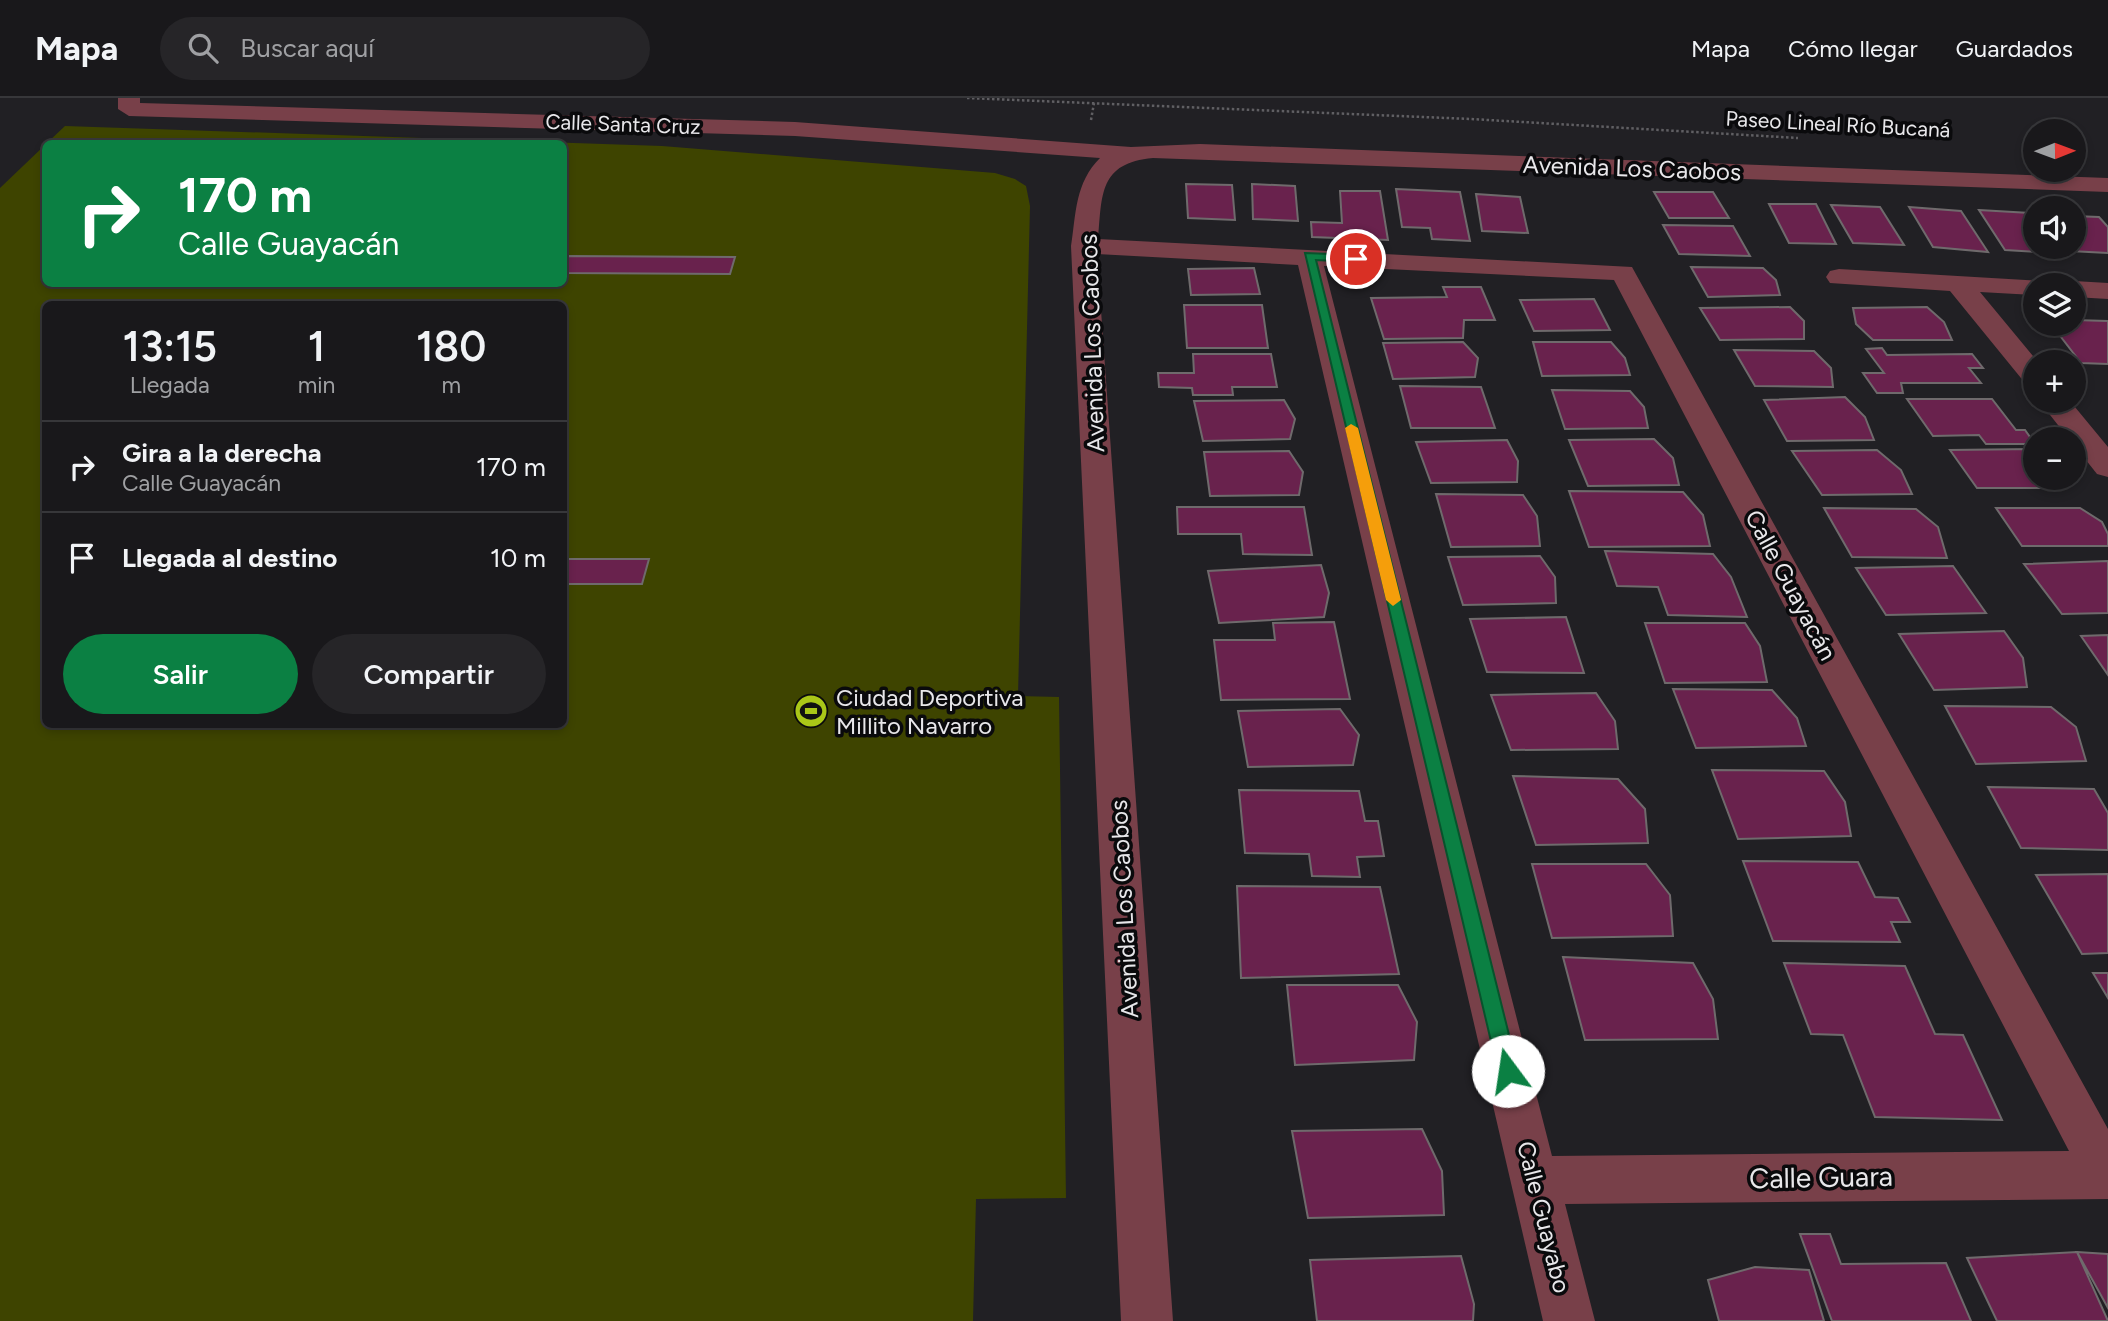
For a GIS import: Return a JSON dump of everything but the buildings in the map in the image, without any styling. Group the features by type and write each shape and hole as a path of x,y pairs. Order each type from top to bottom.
{"street":[{"name":"Calle Santa Cruz","path":"129,98 129,109 795,129 1128,153"},
{"name":"Avenida Los Caobos","path":"1147,1321 1084,246 1092,186 1104,163 1128,153 1200,151 2108,185"},
{"path":"1084,246 1309,256"},
{"name":"Calle Guayacán","path":"1309,256 1623,273 2107,1175"},
{"name":"Calle Guayabo","path":"1309,256 1569,1321"},
{"path":"1839,276 2023,286"},
{"path":"1958,283 2023,362"},
{"path":"2086,290 2108,291"},
{"path":"2064,413 2108,467"},
{"name":"Calle Guara","path":"1535,1180 2107,1175"}],"path":[{"name":"Paseo Lineal Río Bucaná","path":"967,98 1471,119 1801,138"}],"green space":[{"name":"Ciudad Deportiva Millito Navarro","path":"65,126 483,140 50,140"},
{"name":"Ciudad Deportiva Millito Navarro","path":"567,143 662,146 995,173 1015,179 1026,186 1030,206 1018,696 1059,697 1066,1198 976,1199 973,1321 0,1321 0,188 42,148 42,287 567,287"}],"slow traffic":[{"path":"1351,428 1393,600"}],"place":[{"name":"Ciudad Deportiva Millito Navarro","path":"811,711"}],"route":[{"path":"1356,259 1309,256 1508,1071"}]}
